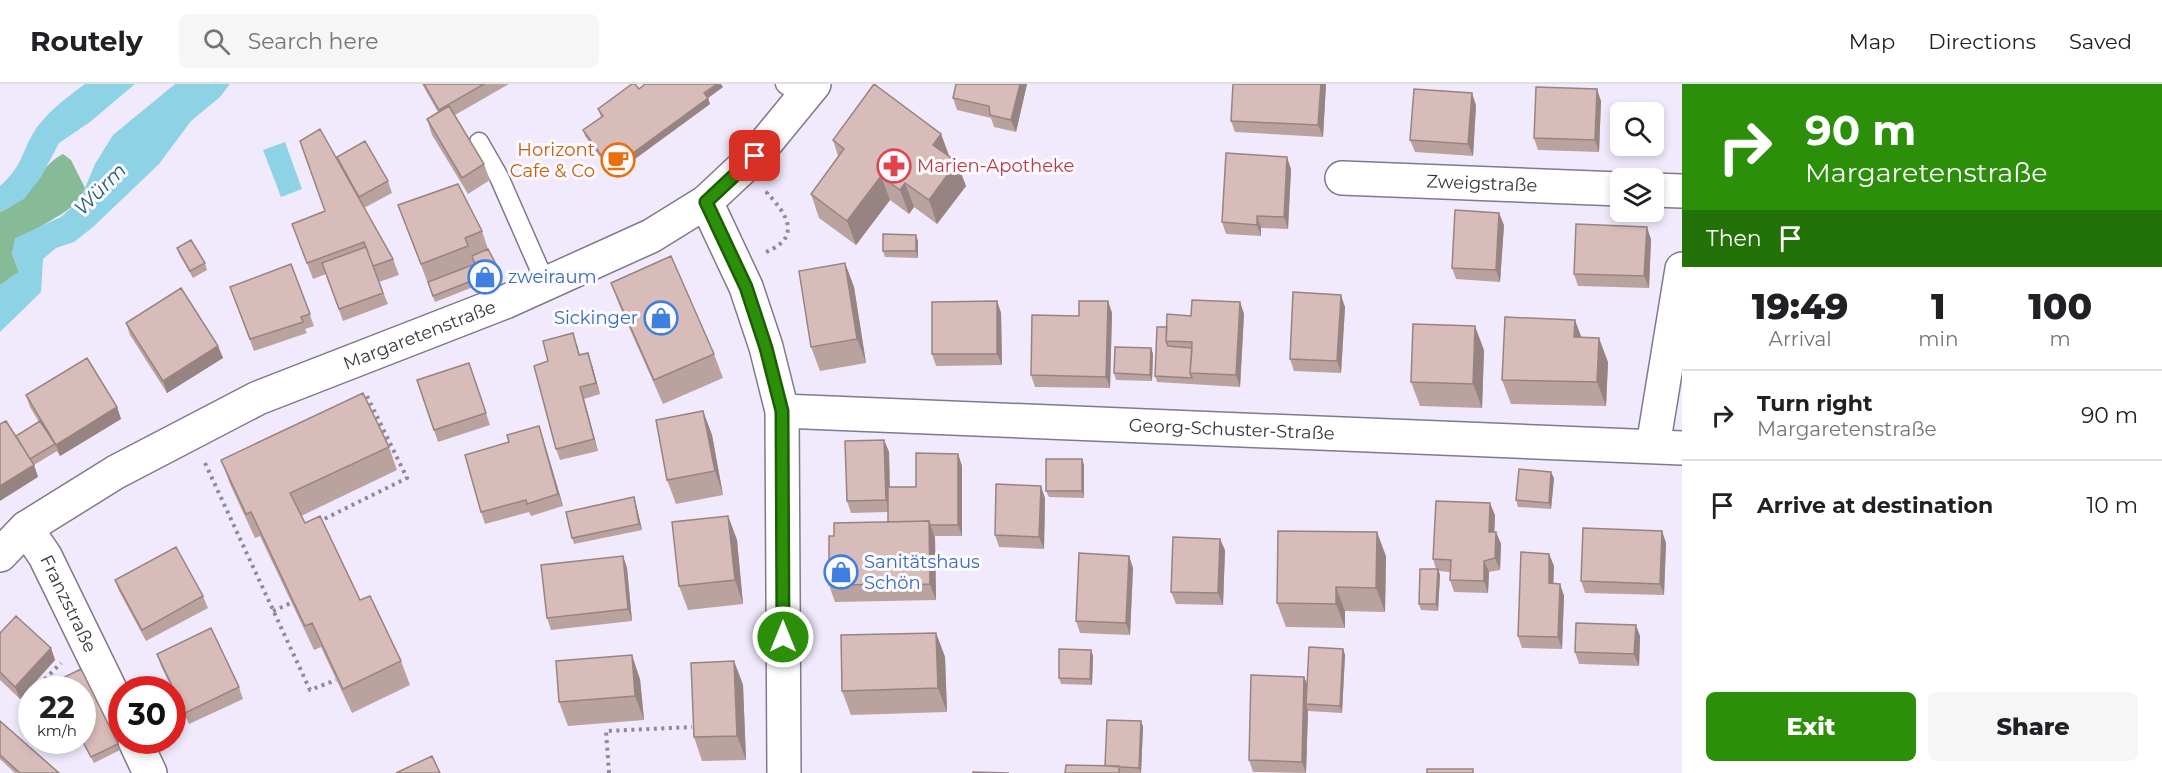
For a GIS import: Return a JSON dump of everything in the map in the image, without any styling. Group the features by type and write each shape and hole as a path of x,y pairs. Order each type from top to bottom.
{"street":[{"name":"Margaretenstraße","path":"0,555 26,528 116,472 258,399 546,284 651,236 706,202 755,156 801,89"},
{"name":"Zweigstraße","path":"1342,178 1610,189"},
{"path":"1664,190 1682,191"},
{"path":"706,202 746,287 766,348 782,411 784,773"},
{"path":"1668,447 1682,269"},
{"name":"Georg-Schuster-Straße","path":"782,411 1668,447"},
{"name":"Franzstraße","path":"26,528 45,556 108,685"},
{"path":"141,754 150,773"}],"lane":[{"path":"479,142 499,177 546,284"}],"path":[{"path":"746,287 768,280 761,255 784,239 788,224 783,211 767,194 777,182 755,156"},
{"path":"315,523 407,478 351,362"},
{"path":"191,433 310,690 336,680"},
{"path":"273,611 291,603"},
{"path":"609,773 606,731 692,727"}],"green space":[{"path":"63,154 71,160 85,188 72,206 36,229 12,253 19,272 0,285 0,212 20,199 47,166"}],"water":[{"path":"85,84 135,84 90,122 59,143 41,177 24,199 0,212 0,186 16,168 37,127 56,107"},
{"name":"Würm","path":"175,84 230,84 220,97 191,121 159,164 93,227 74,242 56,248 43,259 41,292 0,332 0,285 19,272 12,253 15,238 61,217 80,200 95,164 113,135"},
{"path":"285,142 302,189 281,197 263,150"}],"building":[{"path":"424,84 484,84 439,110"},
{"path":"632,84 639,89 645,84 717,84 704,93 708,98 611,169 583,130 603,116 598,109"},
{"path":"874,84 941,134 933,145 957,162 929,200 905,183 900,190 881,176 847,221 811,194 844,149 833,140"},
{"path":"956,84 1020,84 1011,120 990,115 989,106 953,98"},
{"path":"1233,84 1321,84 1318,125 1231,121"},
{"path":"1536,87 1597,89 1595,140 1534,138"},
{"path":"1414,89 1472,93 1468,144 1410,140"},
{"path":"449,106 484,164 462,178 427,119"},
{"path":"320,129 393,259 373,266 364,242 307,263 292,224 325,211 300,141"},
{"path":"365,141 388,181 359,197 337,157"},
{"path":"1226,153 1287,157 1284,217 1257,216 1257,225 1222,222"},
{"path":"458,184 482,231 465,238 468,246 421,264 398,205"},
{"path":"1455,210 1499,213 1496,270 1452,268"},
{"path":"1576,224 1647,227 1644,276 1574,274"},
{"path":"883,234 916,235 916,251 883,251"},
{"path":"191,240 205,263 190,271 177,248"},
{"path":"366,247 383,293 339,309 322,263"},
{"path":"488,249 499,270 433,296 428,282 475,264 472,256"},
{"path":"671,256 714,354 654,380 611,283"},
{"path":"845,263 857,339 811,347 799,271"},
{"path":"291,264 310,314 301,317 303,322 250,339 230,287"},
{"path":"181,288 218,346 163,381 126,323"},
{"path":"1293,292 1341,295 1337,361 1290,359"},
{"path":"1192,300 1240,302 1236,375 1190,373 1192,342 1166,341 1167,314 1191,316"},
{"path":"997,301 997,354 932,354 932,302"},
{"path":"1079,301 1108,301 1106,377 1031,375 1032,315 1079,316"},
{"path":"1505,317 1575,320 1574,337 1599,338 1597,382 1502,380"},
{"path":"1413,324 1475,326 1473,384 1411,382"},
{"path":"1157,327 1167,327 1168,346 1192,348 1190,373 1192,378 1155,376"},
{"path":"573,333 579,355 588,353 596,383 580,387 594,439 556,449 534,366 548,361 543,341"},
{"path":"1115,347 1151,348 1150,375 1114,373"},
{"path":"87,358 117,407 56,445 26,395"},
{"path":"469,363 486,413 434,430 417,380"},
{"path":"363,393 389,447 290,493 305,523 320,516 360,600 370,596 401,661 343,689 312,623 305,626 251,512 246,514 221,460"},
{"path":"703,411 715,471 667,480 656,420"},
{"path":"6,421 34,465 0,486 0,424"},
{"path":"40,421 55,444 30,459 16,436"},
{"path":"539,426 558,494 527,504 526,500 481,512 465,455 509,442 507,435"},
{"path":"884,440 886,500 847,501 845,441"},
{"path":"916,453 958,454 958,525 930,525 929,521 888,522 888,487 916,487"},
{"path":"1046,459 1082,459 1082,491 1046,491"},
{"path":"1519,469 1551,472 1549,503 1516,500"},
{"path":"996,484 1041,486 1039,537 995,535"},
{"path":"634,497 639,524 572,538 566,512"},
{"path":"1436,501 1490,503 1489,532 1496,532 1495,558 1484,561 1484,581 1450,580 1451,560 1433,559"},
{"path":"728,516 735,580 679,586 672,522"},
{"path":"929,521 930,584 829,585 829,536 834,536 834,523"},
{"path":"1583,528 1662,531 1660,584 1581,581"},
{"path":"1278,531 1377,532 1376,588 1336,587 1336,604 1277,603"},
{"path":"1173,537 1220,539 1218,593 1171,592"},
{"path":"176,547 203,596 142,630 115,580"},
{"path":"1521,552 1549,554 1549,583 1560,584 1558,637 1518,636"},
{"path":"1079,553 1129,556 1126,623 1076,621"},
{"path":"623,556 628,609 547,618 541,565"},
{"path":"1420,569 1438,569 1436,604 1419,604"},
{"path":"16,616 51,648 25,676 18,676 18,684 15,687 0,672 0,633"},
{"path":"1576,623 1636,625 1634,654 1575,652"},
{"path":"211,628 239,687 186,713 186,676 167,676 157,654"},
{"path":"936,633 938,688 842,691 841,635"},
{"path":"1309,647 1343,649 1340,706 1306,704"},
{"path":"1059,649 1091,650 1090,679 1059,678"},
{"path":"632,655 635,696 559,702 556,661"},
{"path":"734,661 737,736 694,737 691,663"},
{"path":"81,669 84,676 66,676"},
{"path":"1251,675 1304,677 1302,762 1249,760"},
{"path":"96,699 108,724 108,749 91,757 89,754 96,754"},
{"path":"1107,720 1141,721 1139,768 1105,766"},
{"path":"0,721 18,737 18,754 37,754 59,773 20,773 0,755"},
{"path":"432,756 440,773 396,773"},
{"path":"1066,765 1119,766 1119,773 1065,773"},
{"path":"1427,769 1473,769 1473,773 1427,773"}],"place":[{"name":"Horizont Cafe & Co","path":"618,160"},
{"name":"Marien-Apotheke","path":"894,166"},
{"name":"zweiraum","path":"485,277"},
{"name":"Sickinger","path":"661,318"},
{"name":"Sanitätshaus Schön","path":"841,572"}],"route":[{"path":"755,156 706,202 746,287 766,348 782,411 783,637"}]}
